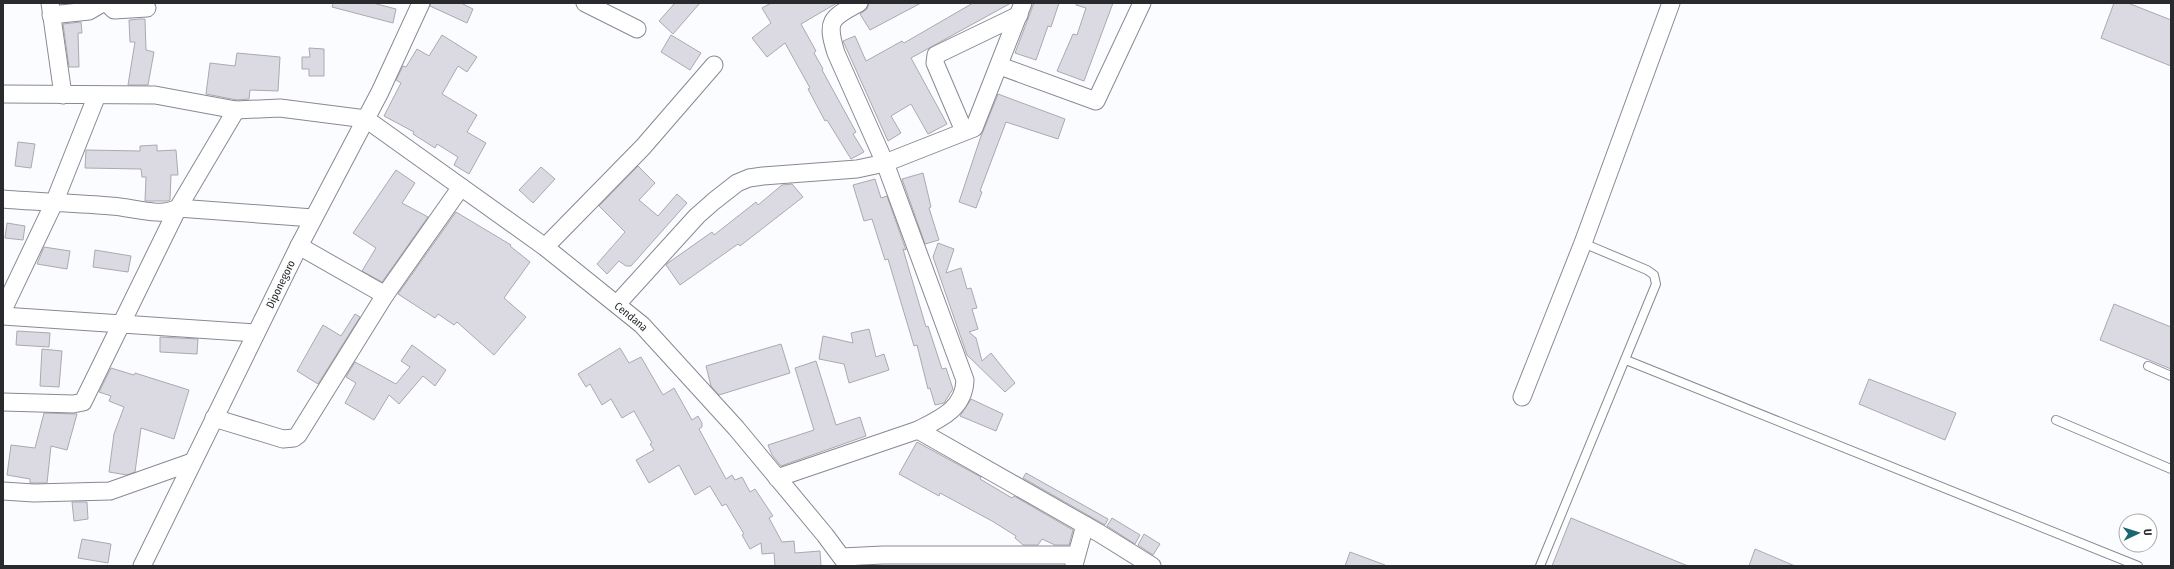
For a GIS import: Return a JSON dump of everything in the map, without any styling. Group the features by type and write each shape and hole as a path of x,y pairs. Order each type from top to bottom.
{"street":[{"path":"63,95 50,9 90,11 94,5 107,3 114,10 147,8"},
{"name":"Diponegoro","path":"142,566 313,218 366,120 421,3"},
{"path":"585,3 637,29"},
{"path":"777,478 918,430 948,414 956,407 965,388 965,380 886,163 836,53 830,31 832,19 837,14 858,3"},
{"path":"1000,66 1096,101 1142,3"},
{"path":"1522,397 1584,243 1671,3"},
{"path":"964,131 935,63 936,55 1021,9"},
{"path":"617,304 697,216 737,183 748,178 857,169 886,163 964,131 972,130 976,126 1021,9"},
{"path":"545,247 643,147 714,65"},
{"path":"3,94 155,95 236,110 280,108 366,120"},
{"path":"3,310 54,203 97,95"},
{"path":"3,402 74,404 83,402 178,208 236,110"},
{"name":"Cendana","path":"366,120 545,247 642,325 736,428 845,562"},
{"path":"214,418 283,439 294,438 298,435 385,295 461,187"},
{"path":"3,199 113,206 163,212 173,211 178,208 313,218"},
{"path":"299,246 385,295"},
{"path":"3,316 256,333"},
{"path":"918,430 1085,525 1152,566"},
{"path":"3,491 34,493 104,492 192,462"},
{"path":"845,562 883,555 1075,560 1085,525"}],"lane":[{"path":"1540,566 1626,360 1656,280 1654,275 1647,270 1584,243"},
{"path":"1626,360 1894,466 2138,566"},
{"path":"2148,366 2171,376"},
{"path":"2056,420 2171,470"}],"building":[{"path":"333,3 373,3 396,9 393,23 332,7"},
{"path":"431,3 461,3 473,9 467,23 430,6"},
{"path":"675,3 700,3 673,34 659,21"},
{"path":"771,3 837,3 801,24 816,51 814,53 823,69 822,70 856,132 853,134 864,152 851,159 827,120 825,121 808,89 810,88 785,43 767,57 752,38 771,23 762,8"},
{"path":"869,3 921,3 870,30 860,14 867,9"},
{"path":"973,3 1011,3 911,58 947,124 928,134 911,104 891,116 901,133 888,141 843,41 855,36 866,61 902,41 904,43"},
{"path":"1034,3 1059,3 1051,27 1048,26 1036,60 1015,53"},
{"path":"1076,3 1113,3 1084,81 1057,71 1073,34 1077,35 1086,8 1076,5"},
{"path":"2114,3 2128,3 2171,20 2171,66 2101,38"},
{"path":"145,19 146,50 154,52 148,85 128,85 135,42 130,42 129,20"},
{"path":"81,22 82,33 78,33 79,67 69,67 63,24"},
{"path":"442,35 477,57 467,72 458,66 442,94 477,115 467,132 486,143 469,174 454,165 458,157 437,144 435,148 413,134 414,132 384,116 401,83 396,80 403,66 406,67 417,49 429,56"},
{"path":"671,35 701,53 690,70 661,52"},
{"path":"309,48 324,49 324,76 309,76 309,69 302,69 302,57 310,57"},
{"path":"237,53 280,57 278,91 250,90 249,99 237,100 206,94 210,63 235,66"},
{"path":"998,94 1065,119 1058,139 1006,122 980,191 982,192 976,208 959,202 980,139"},
{"path":"18,142 35,144 31,168 15,166"},
{"path":"157,145 157,151 176,150 178,175 171,175 170,200 168,201 145,201 146,177 142,177 141,169 85,168 86,150 140,151 140,146"},
{"path":"638,166 655,183 639,200 658,216 677,194 687,203 631,266 626,266 619,261 607,274 597,264 625,232 599,206"},
{"path":"541,167 555,179 533,203 519,190"},
{"path":"396,170 415,183 402,203 428,217 382,282 362,271 376,248 353,233"},
{"path":"923,173 931,207 929,208 939,240 925,244 902,179"},
{"path":"875,179 881,198 887,196 906,250 903,249 926,327 928,326 942,369 946,368 953,389 944,403 935,405 930,388 928,389 917,345 914,346 888,259 885,260 872,219 864,221 853,185"},
{"path":"792,184 803,197 740,246 738,244 680,285 666,265 668,263 712,232 714,235 756,202 758,205 782,185"},
{"path":"456,212 511,245 510,246 530,262 504,298 526,317 494,355 457,322 454,325 438,314 435,318 398,294"},
{"path":"7,223 25,226 23,240 5,238"},
{"path":"938,243 954,249 946,273 961,268 967,289 971,288 977,308 972,309 978,329 969,332 976,338 982,361 991,353 1015,383 1005,392 967,355 933,257"},
{"path":"44,247 70,251 67,269 37,264"},
{"path":"95,250 131,256 128,272 93,267"},
{"path":"2114,304 2171,327 2171,369 2100,340"},
{"path":"355,314 360,317 318,384 297,371 323,325 341,336"},
{"path":"869,329 876,357 884,354 889,370 849,383 844,364 819,359 823,336 853,343 851,333"},
{"path":"17,331 50,333 49,347 16,345"},
{"path":"160,337 198,339 197,354 160,352"},
{"path":"781,344 790,373 719,395 711,386 706,366"},
{"path":"412,345 446,370 435,386 423,376 399,404 389,395 374,420 345,403 356,383 346,377 355,362 396,384 410,367 401,361"},
{"path":"620,348 629,363 641,357 663,395 674,388 692,420 698,416 702,423 702,427 699,429 726,479 732,475 735,480 742,477 750,492 755,489 773,516 769,518 782,542 794,541 795,553 820,551 821,566 775,566 774,553 762,554 761,543 750,549 742,535 744,534 726,504 722,506 710,486 695,495 679,465 649,483 636,460 654,450 650,444 652,443 634,411 622,418 611,399 602,405 590,384 586,387 578,374"},
{"path":"42,349 62,351 59,387 40,386"},
{"path":"816,361 836,425 860,417 866,436 781,466 772,455 768,445 814,430 795,368"},
{"path":"111,368 134,375 135,373 189,390 174,439 141,428 135,472 127,475 109,472 114,434 124,407 109,401 111,396 99,392"},
{"path":"1869,379 1956,413 1945,440 1859,404"},
{"path":"971,399 1003,414 996,431 960,416"},
{"path":"44,413 77,414 67,450 51,446 47,483 30,483 30,479 7,475 11,445 35,448"},
{"path":"917,442 981,477 980,479 1012,498 1014,496 1073,530 1069,545 1055,545 1042,539 1038,545 1023,545 1015,538 1016,536 992,521 940,493 939,496 899,474"},
{"path":"1026,473 1108,519 1105,525 1023,478"},
{"path":"72,502 87,502 88,519 74,521"},
{"path":"1112,518 1140,535 1135,544 1107,526"},
{"path":"1571,518 1688,566 1552,566"},
{"path":"1144,534 1160,544 1153,555 1138,545"},
{"path":"82,539 111,544 108,563 78,558"},
{"path":"1755,549 1795,566 1749,566"},
{"path":"1350,552 1385,565 1385,566 1345,566"}]}
